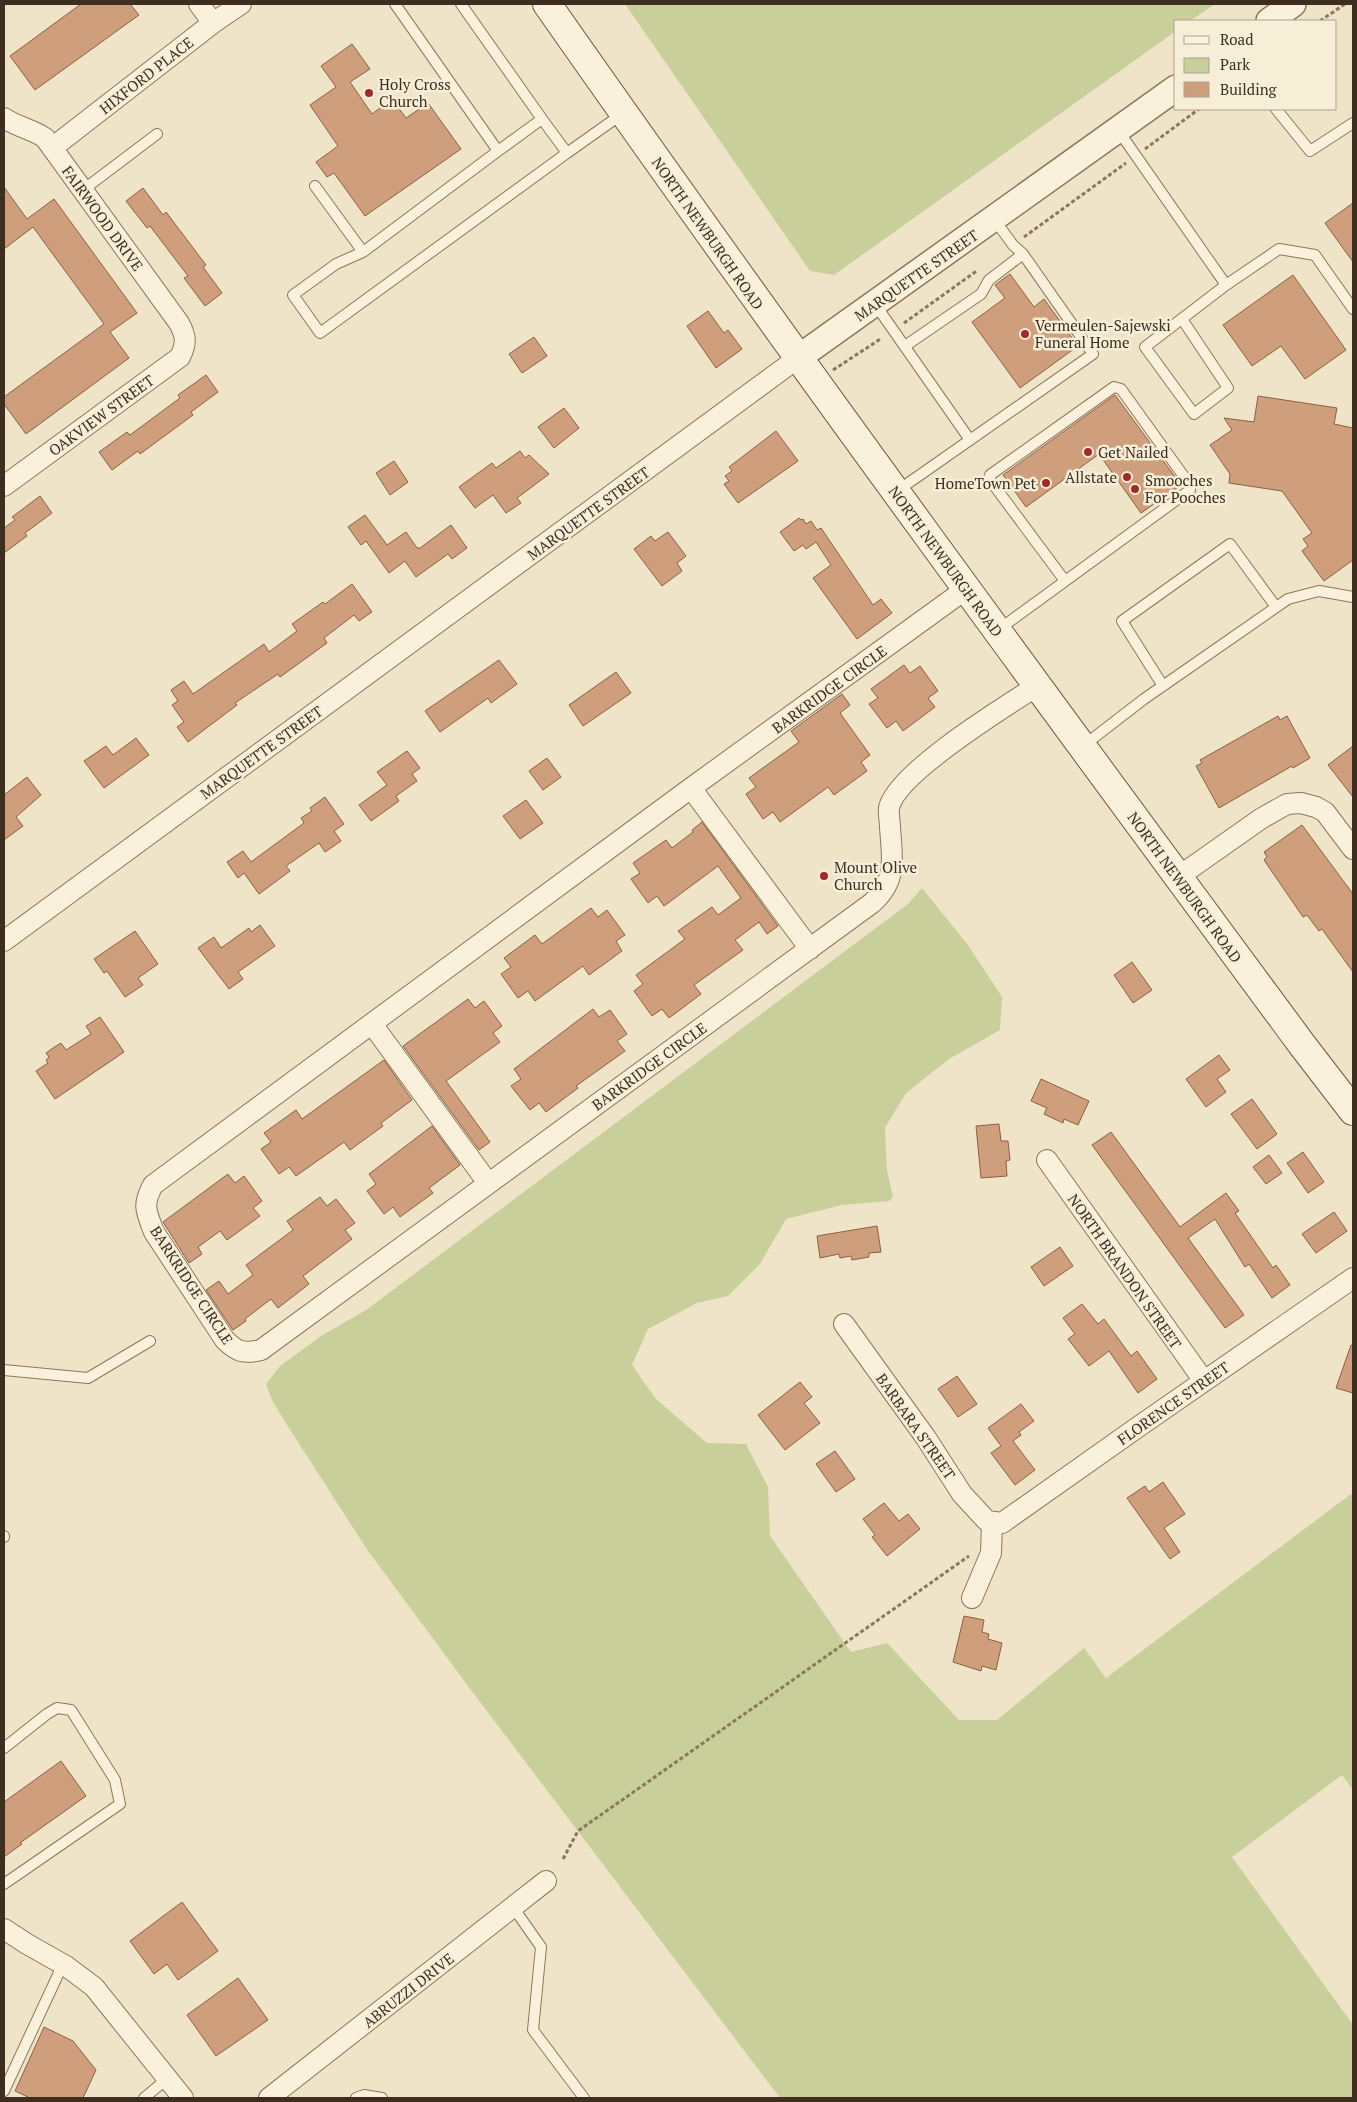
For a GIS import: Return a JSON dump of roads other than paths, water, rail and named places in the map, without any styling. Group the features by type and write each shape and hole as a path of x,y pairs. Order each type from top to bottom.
{"main road":[{"name":"NORTH NEWBURGH ROAD","path":"547,4 798,358 966,589 1353,1111"}],"street":[{"path":"199,4 213,23"},
{"name":"HIXFORD PLACE","path":"52,148 213,23 241,4"},
{"path":"1270,20 1293,4"},
{"name":"MARQUETTE STREET","path":"4,941 798,358 1174,89"},
{"name":"FAIRWOOD DRIVE","path":"7,125 35,131 45,138 180,323 186,336"},
{"name":"OAKVIEW STREET","path":"7,478 180,357 186,336"},
{"name":"BARKRIDGE CIRCLE","path":"966,589 691,788 153,1186 146,1199 146,1212 154,1232 225,1340 235,1350 250,1352 261,1350 883,894 890,881 892,867 889,807 900,789 929,760 1037,686"},
{"path":"691,788 810,949"},
{"path":"1178,877 1262,818 1287,804 1301,803 1316,806 1325,812 1353,849"},
{"path":"372,1024 488,1183"},
{"name":"NORTH BRANDON STREET","path":"1047,1160 1204,1381"},
{"name":"FLORENCE STREET","path":"992,1532 1002,1523 1353,1278"},
{"name":"BARBARA STREET","path":"844,1324 926,1438 962,1494 992,1532"},
{"path":"972,1598 991,1553 992,1532"},
{"name":"ABRUZZI DRIVE","path":"269,2098 546,1881"},
{"path":"4,1929 63,1964 94,1987 183,2098"}],"lane":[{"path":"395,4 498,151"},
{"path":"461,4 567,153"},
{"path":"1277,110 1310,151 1353,123"},
{"path":"542,119 363,252 336,264 293,295 320,333 624,113"},
{"path":"1118,130 1226,285"},
{"path":"83,190 157,134"},
{"path":"315,186 363,252"},
{"path":"896,492 1093,354 1023,254 1013,245 994,219"},
{"path":"1182,319 1228,388 1194,414 1145,347 1226,285 1280,249 1315,256 1353,309"},
{"path":"905,346 981,294 989,280 1023,254"},
{"path":"875,304 970,440"},
{"path":"997,631 1190,490 1190,485 1121,390 1114,387 990,475 990,480 1065,581"},
{"path":"1164,686 1122,621 1230,544 1276,607"},
{"path":"1082,747 1164,686 1288,599 1319,591 1353,597"},
{"path":"4,1370 88,1378 150,1341"},
{"path":"4,1748 57,1708 71,1710 115,1780 120,1804 4,1884"},
{"path":"513,1907 541,1946 533,2030 584,2098"},
{"path":"4,2091 63,1964"},
{"path":"144,2098 168,2078"},
{"path":"356,2098 364,2096 382,2098"}],"place":[{"name":"Holy Cross Church","path":"369,93"},
{"name":"Vermeulen-Sajewski Funeral Home","path":"1025,334"},
{"name":"Get Nailed","path":"1088,452"},
{"name":"Allstate","path":"1127,477"},
{"name":"HomeTown Pet","path":"1046,483"},
{"name":"Smooches For Pooches","path":"1135,489"},
{"name":"Mount Olive Church","path":"824,876"}]}
